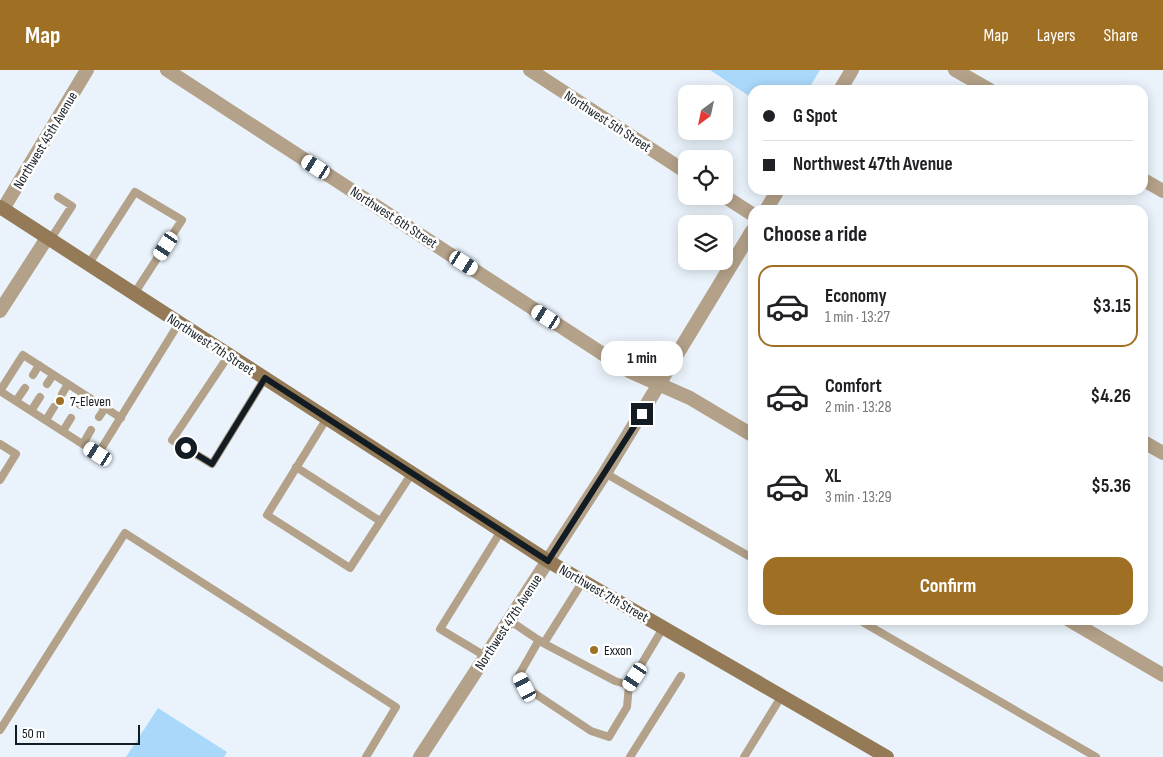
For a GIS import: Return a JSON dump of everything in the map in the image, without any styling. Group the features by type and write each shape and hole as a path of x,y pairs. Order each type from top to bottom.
{"main road":[{"name":"Northwest 7th Street","path":"2,208 548,561 878,755"}],"street":[{"name":"Northwest 45th Avenue","path":"2,208 87,70"},
{"name":"Northwest 6th Street","path":"168,70 629,371 690,398 748,433"},
{"name":"Northwest 5th Street","path":"530,70 678,167"},
{"path":"843,85 852,70"},
{"path":"955,70 981,85"},
{"path":"1148,182 1163,191"},
{"path":"733,202 748,211"},
{"path":"0,312 48,239"},
{"name":"Northwest 47th Avenue","path":"423,756 485,656 605,473 748,239"},
{"path":"1148,444 1163,453"},
{"path":"1078,625 1163,675"}],"lane":[{"path":"88,264 135,192 182,220 134,294"},
{"path":"48,239 72,206 58,198"},
{"path":"121,418 23,355 1,387 16,401 98,454 121,418 179,323"},
{"path":"228,355 172,440 212,464 265,378"},
{"path":"33,374 38,365"},
{"path":"48,384 53,375"},
{"path":"62,394 68,384"},
{"path":"16,401 25,388"},
{"path":"80,405 86,396"},
{"path":"31,411 40,397"},
{"path":"46,420 54,406"},
{"path":"99,417 105,408"},
{"path":"63,431 72,418"},
{"path":"327,418 267,515 350,568 412,473"},
{"path":"83,444 91,430"},
{"path":"0,444 16,454 0,480"},
{"path":"296,467 380,521"},
{"path":"605,473 748,556"},
{"path":"485,656 440,629 502,531"},
{"path":"0,730 125,533 396,707 366,757"},
{"path":"583,581 519,675 525,687 591,731 608,736 627,707 629,685 663,628"},
{"path":"509,620 542,641 615,681 629,685"},
{"path":"868,625 1096,757"},
{"path":"630,757 681,676"},
{"path":"744,757 781,697"}],"shaded area":[{"path":"710,70 820,70 811,85 748,85 748,95"},
{"path":"158,708 227,752 224,757 126,757"}],"place":[{"name":"7-Eleven","path":"60,401"},
{"name":"Exxon","path":"594,650"}],"route":[{"path":"186,448 212,464 265,378 548,561 642,414"}]}
